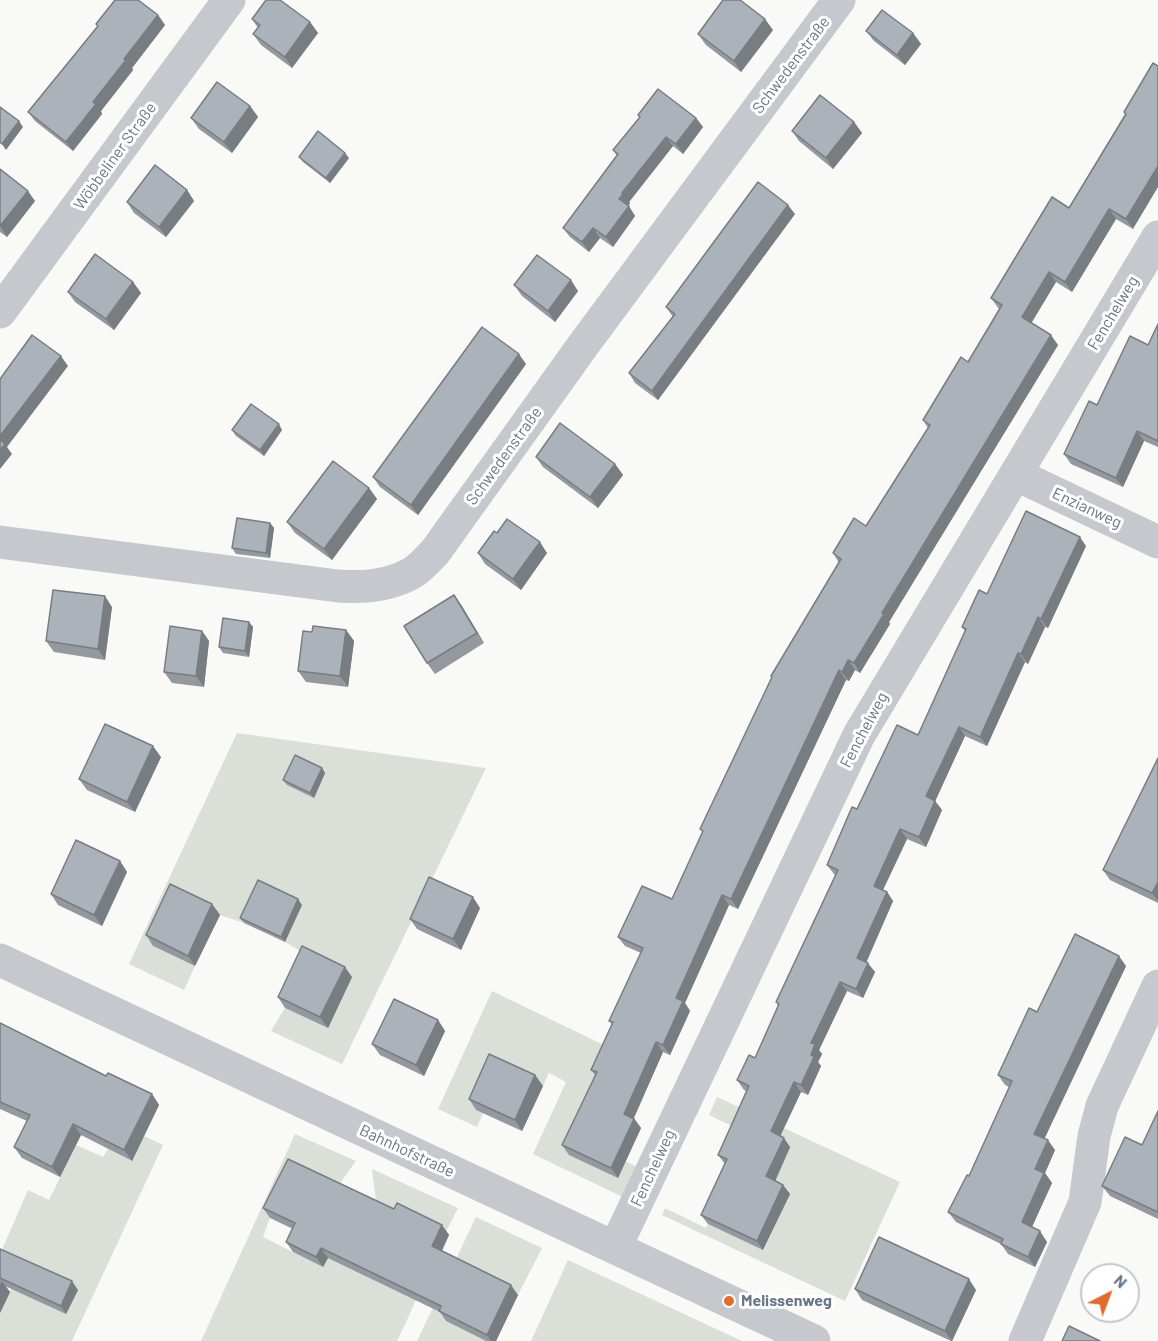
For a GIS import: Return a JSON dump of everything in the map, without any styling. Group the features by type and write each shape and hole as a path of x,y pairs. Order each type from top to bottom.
{"street":[{"name":"Wöbbeliner Straße","path":"0,312 229,0"},
{"name":"Schwedenstraße","path":"0,542 346,587 364,588 391,582 415,571 435,552 584,344 839,0"},
{"name":"Fenchelweg","path":"615,1248 859,735 1158,237"},
{"name":"Enzianweg","path":"1017,475 1158,542"},
{"name":"Bahnhofstraße","path":"0,960 814,1341"},
{"path":"1025,1341 1085,1202 1094,1136 1102,1107 1158,986"}],"shaded area":[{"path":"237,733 486,768 342,1064 271,1031 285,1008 328,1028 310,957 285,942 302,905 244,923 220,915 153,946 195,966 184,990 129,964"},
{"path":"492,991 612,1049 618,1177 625,1161 639,1168 625,1198 533,1154 566,1082 549,1073 543,1086 497,1065 476,1110 483,1113 477,1127 438,1109"},
{"path":"717,1097 900,1182 845,1301 662,1215 665,1208 706,1228 708,1224 764,1250 789,1195 773,1186 740,1130 709,1115"},
{"path":"295,1134 356,1161 336,1189 270,1218 263,1237 323,1267 331,1250 376,1202 372,1169 458,1208 397,1341 201,1341"},
{"path":"144,1136 163,1145 72,1341 0,1341 0,1313 23,1262 1,1252 28,1190 49,1200 76,1145 103,1157 108,1149 131,1161"},
{"path":"476,1217 542,1248 518,1295 446,1321 486,1341 417,1341"},
{"path":"568,1260 742,1341 531,1341"}],"building":[{"path":"115,0 138,0 158,15 93,102 96,104 66,142 28,112 98,26 96,24"},
{"path":"266,0 280,0 310,22 285,57 253,34 260,25 252,19"},
{"path":"723,0 740,0 765,19 734,61 698,34"},
{"path":"882,10 913,33 897,55 866,31"},
{"path":"1153,63 1158,66 1158,166 1126,219 1109,209 1065,282 1049,272 1022,317 1051,335 854,663 848,660 842,672 839,670 731,899 722,895 676,998 683,1001 663,1045 656,1042 624,1114 634,1119 611,1168 562,1145 597,1072 591,1070 613,1022 609,1021 643,948 618,937 642,886 672,899 703,831 700,829 771,676 841,559 833,553 854,518 866,526 930,425 923,420 961,357 968,362 1002,305 991,298 1052,197 1069,208 1126,114 1124,112"},
{"path":"217,82 250,106 224,142 191,118"},
{"path":"658,89 696,118 676,144 666,137 622,193 619,199 629,206 606,237 593,228 582,242 563,228 618,154 613,150 640,117 638,115"},
{"path":"820,95 854,122 826,158 792,131"},
{"path":"0,107 19,121 2,144 0,142"},
{"path":"318,131 345,153 326,178 299,157"},
{"path":"155,165 187,190 159,227 127,202"},
{"path":"0,169 28,191 0,226"},
{"path":"758,182 788,205 652,391 629,373 675,314 666,307"},
{"path":"95,254 133,282 106,319 68,292"},
{"path":"537,255 571,280 548,311 514,285"},
{"path":"1158,324 1158,441 1137,431 1116,478 1064,454 1089,401 1097,405 1130,336 1148,345"},
{"path":"482,327 519,354 411,505 373,477"},
{"path":"32,335 61,356 0,436 0,379"},
{"path":"251,404 279,424 260,450 232,430"},
{"path":"560,423 615,464 590,497 536,457"},
{"path":"0,440 5,444 0,450"},
{"path":"333,461 369,488 324,549 287,522"},
{"path":"1026,511 1080,537 1041,619 1038,617 1021,654 1018,653 980,737 959,727 926,796 935,801 919,837 900,829 874,886 887,892 857,958 868,963 856,989 840,982 811,1043 815,1044 811,1055 814,1057 801,1085 794,1082 771,1131 784,1138 766,1176 783,1185 757,1241 701,1215 727,1159 718,1155 749,1086 737,1080 749,1055 755,1058 779,1004 776,1002 838,870 827,865 852,807 857,809 897,725 918,735 966,629 962,627 979,590 987,594"},
{"path":"237,518 270,523 266,553 232,548"},
{"path":"507,519 540,542 513,579 478,553 494,531 497,533"},
{"path":"53,590 105,596 98,649 46,641"},
{"path":"454,595 477,633 427,663 404,626"},
{"path":"223,618 249,622 245,651 219,647"},
{"path":"170,626 202,631 196,676 164,672"},
{"path":"313,626 346,630 340,676 298,671 303,631 312,632"},
{"path":"105,724 153,746 127,802 79,779"},
{"path":"295,755 322,768 310,793 283,780"},
{"path":"1158,758 1158,882 1152,893 1103,870"},
{"path":"76,840 120,861 94,915 51,894"},
{"path":"429,877 473,897 453,939 410,919"},
{"path":"258,880 298,899 281,937 240,918"},
{"path":"170,884 212,904 188,956 146,935"},
{"path":"1075,934 1119,956 1034,1134 1048,1140 1035,1169 1044,1173 1022,1222 1040,1231 1028,1257 1001,1244 1003,1239 948,1212 967,1175 969,1176 1012,1081 998,1075 1029,1008 1037,1012"},
{"path":"302,946 345,967 320,1017 278,997"},
{"path":"394,999 438,1020 416,1065 372,1044"},
{"path":"0,1023 106,1076 108,1073 152,1094 124,1150 73,1124 52,1167 14,1147 30,1115 0,1102"},
{"path":"489,1054 535,1075 515,1120 469,1099"},
{"path":"1158,1111 1158,1212 1102,1186 1125,1137 1142,1145"},
{"path":"288,1159 394,1209 397,1203 442,1225 432,1246 511,1285 487,1335 439,1311 441,1306 321,1248 316,1257 286,1242 295,1223 263,1208"},
{"path":"879,1237 969,1279 945,1331 855,1289"},
{"path":"0,1249 72,1281 61,1306 0,1278"},
{"path":"1069,1326 1100,1341 1062,1341"}],"place":[{"name":"Melissenweg","path":"729,1301"}]}
